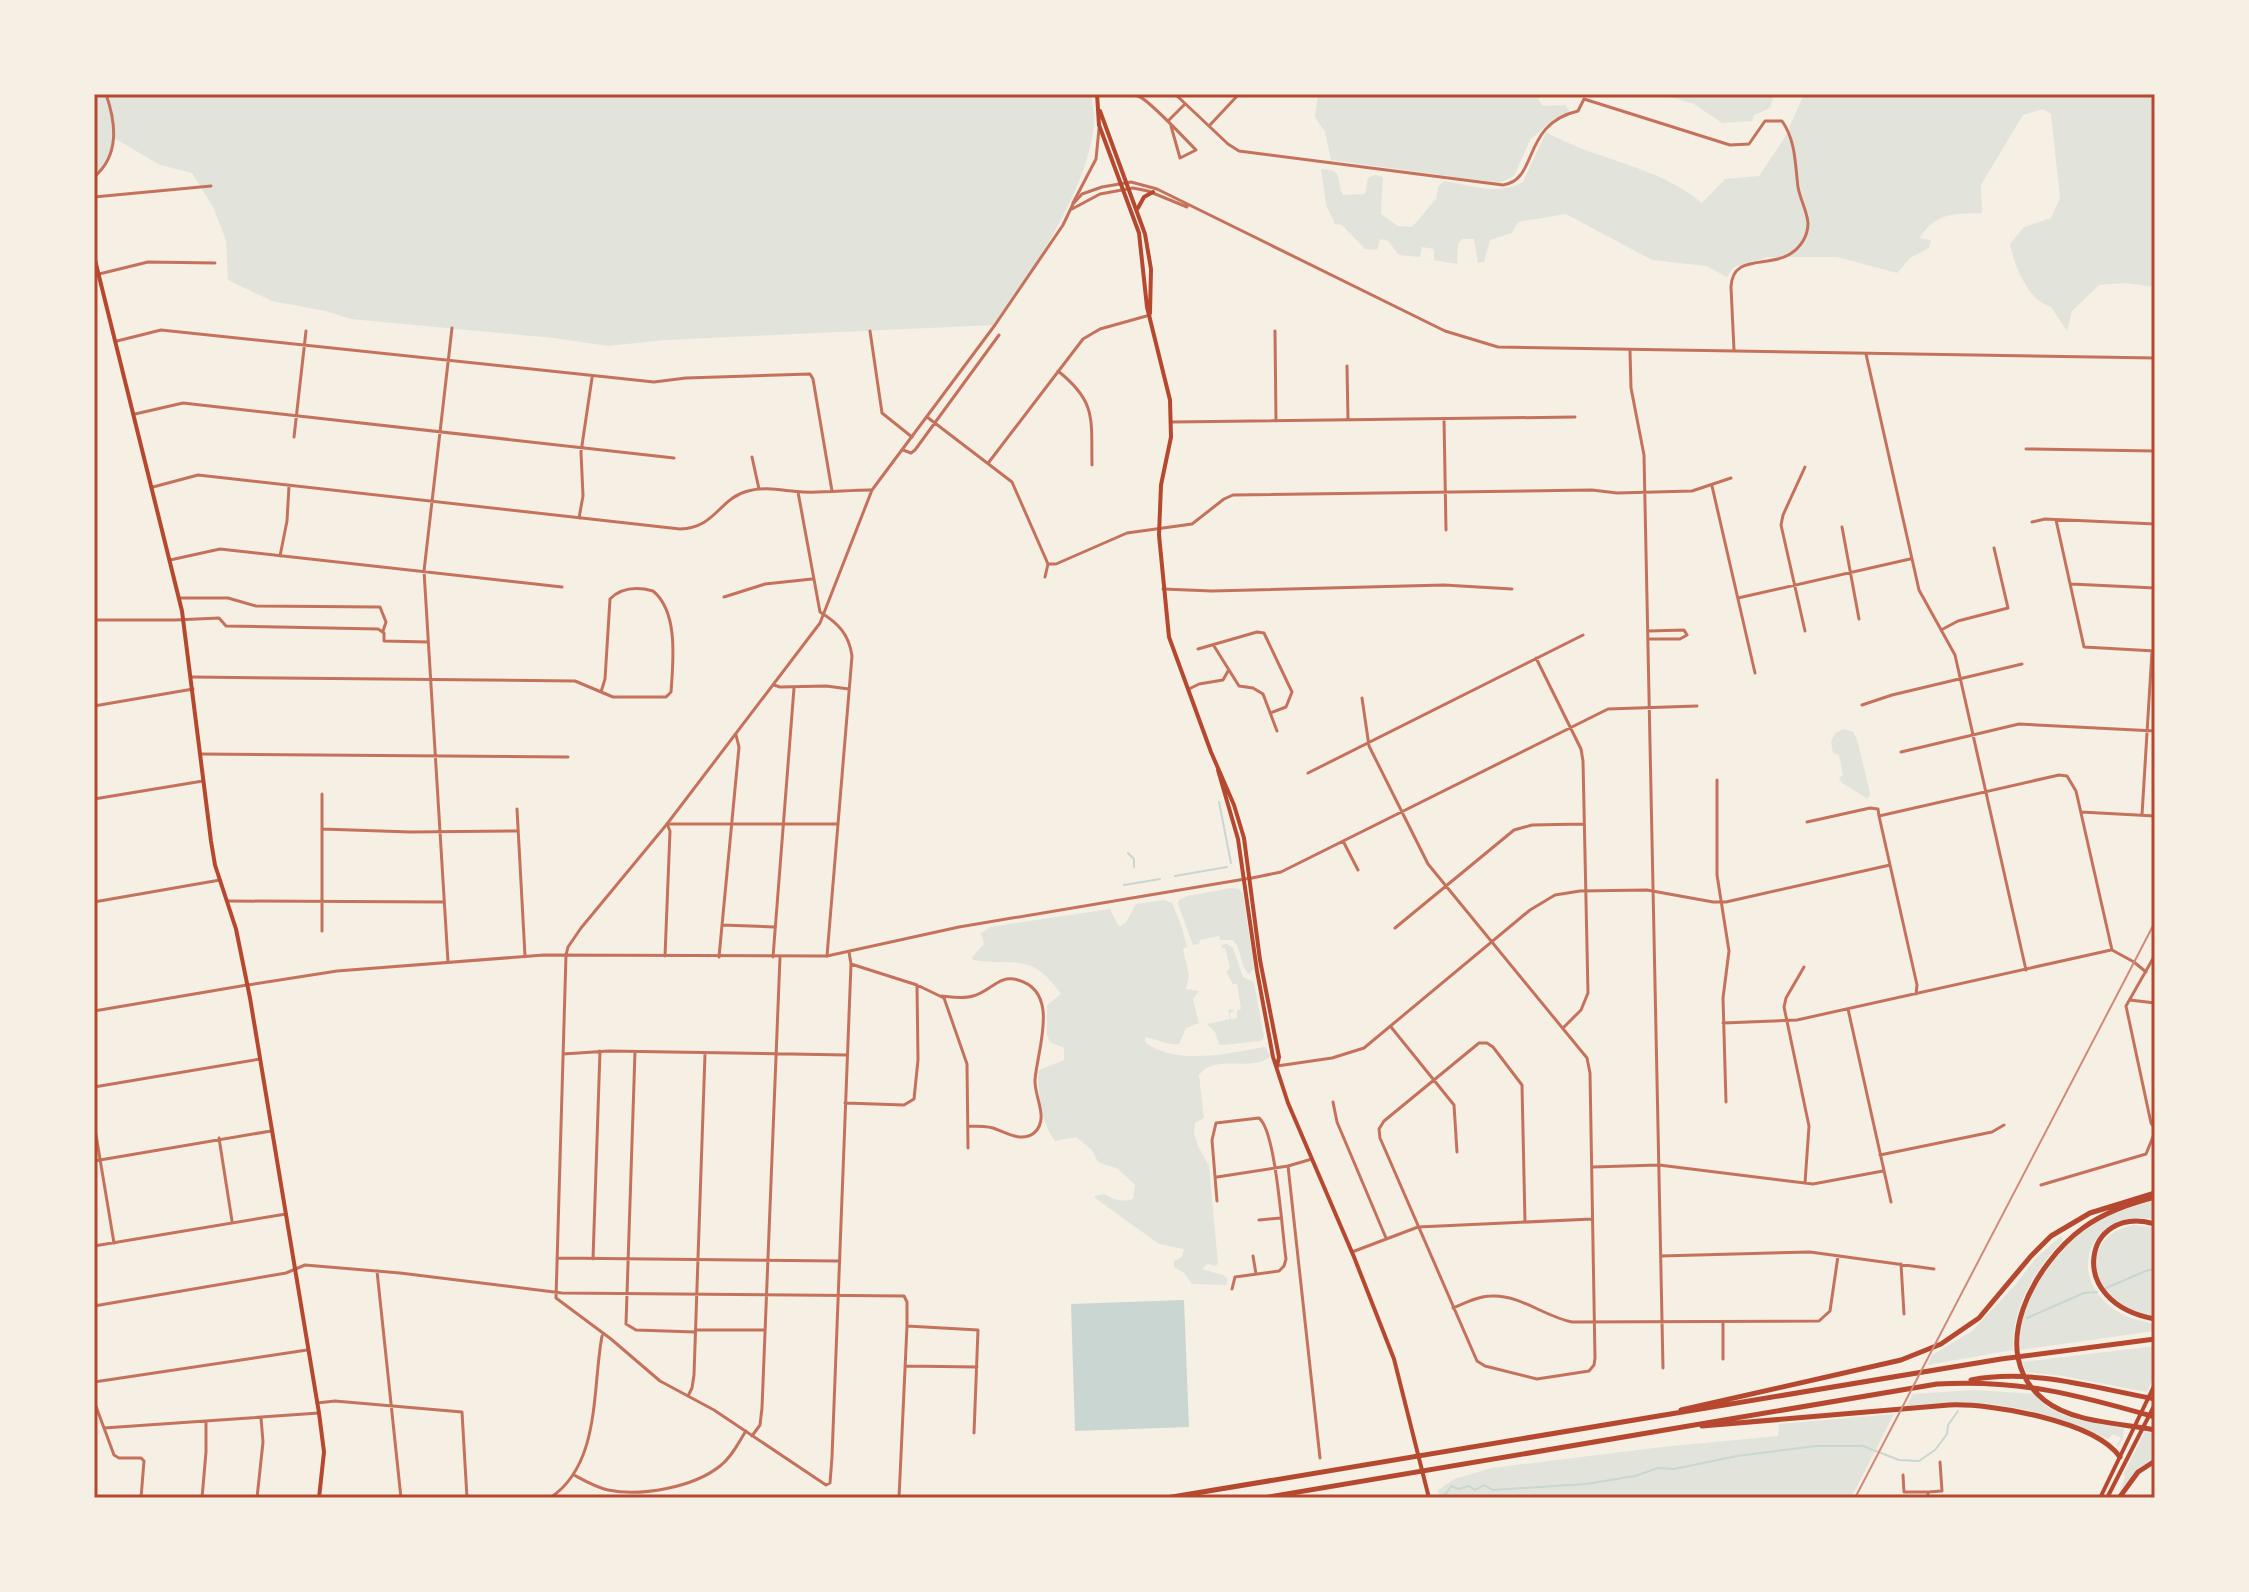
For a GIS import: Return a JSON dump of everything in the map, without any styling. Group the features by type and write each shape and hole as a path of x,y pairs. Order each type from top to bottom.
{"highway":[{"path":"1664,1416 1698,1405 1791,1387 1901,1360 1941,1344 1979,1318 2051,1236 2090,1213 2155,1195"},
{"path":"2154,1430 2068,1413 2044,1399 2023,1372 2017,1336 2033,1287 2062,1246 2103,1216 2155,1195"},
{"path":"2155,1224 2138,1221 2115,1226 2095,1248 2092,1262 2097,1283 2107,1296 2122,1309 2155,1319"},
{"path":"1166,1498 2037,1353 2155,1339"},
{"path":"1958,1383 1991,1376 2046,1379 2155,1401"},
{"path":"1263,1498 1937,1384 2012,1384 2053,1389 2155,1417"},
{"path":"1685,1426 1719,1426 1972,1404 2018,1411 2104,1441 2120,1457"},
{"path":"2119,1498 2138,1472 2155,1461"}],"main road":[{"path":"1097,94 1099,125 1140,227"},
{"path":"1099,109 1125,186 1137,210 1150,315 1170,400 1172,422 1161,485 1160,529 1169,637 1236,812 1251,878 1260,960 1279,1057 1277,1066"},
{"path":"1137,210 1144,197 1153,192"},
{"path":"94,256 184,619 213,854 238,936 319,1413 324,1452 319,1498"},
{"path":"1217,767 1238,839 1273,1057 1288,1103 1394,1359 1428,1495"},
{"path":"2100,1498 2155,1384"},
{"path":"2107,1498 2155,1401"}],"street":[{"path":"94,177 108,162 114,142 113,120 106,94"},
{"path":"1115,94 1139,96 1169,120 1180,158 1196,150 1171,126"},
{"path":"1175,94 1231,146 1248,153 1503,185 1522,177 1541,133 1558,119 1578,111 1584,99 1730,145 1749,144 1765,121 1782,121 1790,133 1799,197 1808,228 1798,248 1784,259 1747,264 1736,270 1731,287 1734,352"},
{"path":"1209,126 1239,94"},
{"path":"1169,120 1185,104"},
{"path":"849,952 851,964 829,1485 823,1484 746,1431 660,1381 559,1302 555,1293 566,955 581,928 667,824 824,615 872,490 971,357 1072,206 1096,159 1099,125"},
{"path":"1072,206 1090,190 1146,185 1427,322 1473,341 1507,348 2155,358"},
{"path":"94,197 211,186"},
{"path":"1072,206 1125,186 1153,192 1182,207 1190,207"},
{"path":"99,274 148,262 215,263"},
{"path":"989,462 1078,344 1092,332 1150,315"},
{"path":"448,962 424,571 452,328"},
{"path":"117,341 161,330 592,378 659,382 686,378 810,374 832,491"},
{"path":"294,437 306,331"},
{"path":"870,331 882,413 912,437"},
{"path":"1275,331 1276,421"},
{"path":"903,450 913,451 999,335"},
{"path":"1630,351 1631,388 1643,445 1645,493 1663,1368"},
{"path":"1866,354 1919,590 1955,655 2026,970"},
{"path":"971,357 979,362"},
{"path":"1347,366 1348,420"},
{"path":"1058,371 1079,390 1089,408 1092,465"},
{"path":"579,518 583,496 582,448 592,378"},
{"path":"135,414 180,402 674,458"},
{"path":"927,417 989,462 1016,487 1048,564 1045,577"},
{"path":"1172,422 1575,417"},
{"path":"1444,419 1446,530"},
{"path":"2026,449 2155,451"},
{"path":"752,457 759,489"},
{"path":"1805,467 1781,522 1805,631"},
{"path":"153,487 198,475 680,529 693,528 709,521 736,496 759,489 798,492 872,490"},
{"path":"1048,564 1056,564 1127,533 1192,524 1233,495 1592,490 1645,493 1692,491 1731,478"},
{"path":"280,556 287,521 289,486"},
{"path":"1712,486 1755,673"},
{"path":"798,492 820,612 843,631 852,656 827,956"},
{"path":"2056,520 2084,647 2153,651 2142,815"},
{"path":"2032,522 2155,524"},
{"path":"1842,527 1859,619"},
{"path":"1940,630 1958,621 2008,608 1994,548"},
{"path":"170,560 214,549 562,587"},
{"path":"1738,598 1911,559"},
{"path":"724,597 765,584 812,579"},
{"path":"2071,584 2155,588"},
{"path":"1163,589 1212,591 1444,585 1512,589"},
{"path":"192,677 575,681 601,692 616,698 666,697 671,692 673,641 669,620 658,595 650,590 617,592 608,603 605,679 601,692"},
{"path":"179,598 228,598 256,606 380,607 386,622 384,641 429,642"},
{"path":"94,620 219,618 226,626 383,631"},
{"path":"1648,631 1684,630 1687,635 1680,639 1649,639"},
{"path":"1198,649 1257,632 1264,633 1292,692 1286,707 1270,713"},
{"path":"1308,773 1583,635"},
{"path":"1214,646 1239,686 1259,691 1277,731"},
{"path":"1536,658 1583,757 1588,993 1581,1010 1564,1027"},
{"path":"1862,705 2022,664"},
{"path":"1189,689 1199,684 1217,683 1228,671"},
{"path":"774,685 849,689"},
{"path":"773,957 794,688"},
{"path":"94,706 193,689"},
{"path":"1362,698 1367,742 1428,864 1585,1054 1589,1066 1593,1219 1595,1362 1591,1369 1541,1379 1482,1365 1475,1357 1380,1138 1379,1129 1384,1121 1475,1045 1485,1042 1493,1047 1522,1085 1525,1222"},
{"path":"94,1011 337,971 525,956 827,956 959,927 1251,878 1281,872 1608,709 1697,706"},
{"path":"1901,752 2028,723 2155,731"},
{"path":"719,957 739,747 736,735"},
{"path":"200,754 568,757"},
{"path":"1879,816 2065,775 2072,781 2081,812 2112,950"},
{"path":"1717,780 1716,857 1729,951 1723,998 1726,1102"},
{"path":"94,799 203,781"},
{"path":"322,794 322,931"},
{"path":"1807,822 1870,808 1878,809 1917,985 1916,994"},
{"path":"517,809 525,956"},
{"path":"2081,812 2155,816"},
{"path":"667,824 838,824"},
{"path":"665,956 670,831 667,824"},
{"path":"1395,928 1514,830 1532,825 1585,824"},
{"path":"322,829 518,831"},
{"path":"1343,841 1358,870"},
{"path":"1277,1066 1352,1054 1364,1048 1493,942 1550,897 1560,893 1653,891 1720,902 1890,865"},
{"path":"94,902 221,880"},
{"path":"227,901 444,902"},
{"path":"722,925 776,927"},
{"path":"1723,1023 1787,1021 2112,950 2146,972"},
{"path":"2041,1185 2146,1154 2155,1130 2126,1008 2155,955"},
{"path":"752,1436 760,1425 761,1416 780,957"},
{"path":"851,964 942,996 971,997 1001,980 1015,979 1029,986 1041,1001 1042,1038 1035,1085 1041,1114 1040,1126 1034,1133 1025,1136 1003,1134 990,1127 969,1126"},
{"path":"1804,967 1786,998 1787,1021 1809,1126 1805,1183"},
{"path":"845,1103 904,1105 912,1102 918,1060 917,985"},
{"path":"942,996 967,1064 968,1148"},
{"path":"2130,1000 2155,1003"},
{"path":"1848,1009 1891,1202"},
{"path":"1391,1027 1454,1105 1457,1152"},
{"path":"563,1054 600,1051 847,1055"},
{"path":"593,1259 600,1051"},
{"path":"635,1052 626,1324 630,1328 695,1331 765,1330"},
{"path":"688,1396 693,1384 705,1054"},
{"path":"94,1087 260,1059"},
{"path":"1333,1102 1337,1122 1386,1238"},
{"path":"1217,1201 1212,1140 1216,1123 1259,1118 1271,1143 1286,1259 1279,1271 1235,1277 1232,1289"},
{"path":"94,1123 114,1243"},
{"path":"1880,1155 1992,1132 2004,1125"},
{"path":"94,1161 271,1131"},
{"path":"219,1138 233,1223"},
{"path":"1215,1177 1288,1166 1312,1159"},
{"path":"1592,1167 1659,1165 1805,1183 1831,1182 1883,1171"},
{"path":"1288,1166 1320,1458"},
{"path":"94,1246 286,1214"},
{"path":"1259,1220 1280,1218"},
{"path":"1352,1252 1418,1227 1593,1219"},
{"path":"1661,1256 1796,1252 1934,1269"},
{"path":"1253,1256 1256,1274"},
{"path":"1453,1308 1479,1298 1499,1296 1560,1320 1817,1321 1824,1319 1832,1303 1838,1256"},
{"path":"557,1258 839,1261"},
{"path":"1901,1264 1904,1314"},
{"path":"94,1306 286,1273 302,1265 555,1293 906,1298 899,1498"},
{"path":"377,1271 401,1498"},
{"path":"1723,1322 1723,1359"},
{"path":"907,1326 978,1330 974,1433"},
{"path":"550,1498 574,1475 587,1443 603,1334"},
{"path":"94,1382 307,1350"},
{"path":"905,1366 977,1367"},
{"path":"94,1401 116,1457 144,1461 141,1498"},
{"path":"317,1403 335,1401 462,1412 467,1498"},
{"path":"104,1428 319,1413"},
{"path":"257,1498 263,1442 261,1418"},
{"path":"202,1498 206,1421"},
{"path":"574,1475 611,1491 683,1485 702,1478 721,1465 746,1431"},
{"path":"1903,1475 1904,1492 1942,1491 1940,1462"},
{"path":"1928,1492 1928,1498"}],"shaded area":[{"path":"94,94 1091,94 1094,121 1081,177 1056,230 995,325 665,340 608,346 351,319 272,301 228,280 226,240 213,207 192,173 160,165 114,138 112,149 99,170 94,171"},
{"path":"1318,94 1544,94 1538,99 1543,106 1565,105 1570,111 1555,118 1530,140 1514,176 1499,183 1331,160 1325,132 1315,117"},
{"path":"1661,94 1774,94 1770,108 1754,115 1752,121 1722,123 1694,104"},
{"path":"1804,94 2155,94 2155,287 2125,283 2099,285 2072,311 2067,331 2051,307 2035,298 2023,281 2010,244 2024,227 2051,218 2060,198 2051,114 2043,109 2023,115 1981,185 1982,213 1954,214 1933,223 1919,238 1931,240 1929,248 1910,258 1897,273 1837,257 1768,257 1734,267 1727,277 1706,266 1652,260 1566,214 1518,222 1512,233 1490,240 1484,262 1478,263 1474,239 1462,239 1458,244 1457,264 1434,260 1434,249 1422,247 1420,257 1399,255 1388,241 1380,239 1377,250 1365,249 1342,225 1335,224 1326,205 1321,169 1336,173 1343,195 1365,194 1368,178 1375,175 1383,177 1381,214 1398,226 1412,227 1436,199 1438,187 1444,181 1494,189 1523,182 1546,132 1666,180 1702,203 1725,179 1759,176 1785,137"},
{"path":"1844,729 1853,732 1857,739 1870,793 1868,799 1839,778 1843,775 1839,755 1833,753 1831,742 1835,733"},
{"path":"1239,889 1243,894 1254,969 1249,974 1233,940 1220,940 1219,936 1200,940 1199,944 1193,945 1178,904 1187,896"},
{"path":"1164,900 1172,903 1182,927 1189,975 1186,989 1199,991 1193,999 1199,1023 1186,1028 1179,1044 1145,1037 1146,1043 1159,1050 1189,1056 1265,1047 1271,1056 1254,1063 1214,1065 1199,1075 1204,1118 1195,1123 1194,1132 1209,1166 1218,1264 1207,1264 1202,1269 1223,1275 1228,1280 1226,1285 1192,1284 1184,1273 1174,1267 1174,1261 1182,1257 1184,1249 1159,1244 1095,1198 1104,1194 1114,1199 1133,1199 1135,1185 1118,1169 1098,1162 1092,1150 1076,1137 1055,1141 1046,1126 1038,1072 1064,1060 1064,1048 1050,1042 1047,1035 1047,1005 1061,994 1050,980 1031,966 973,960 972,957 984,944 981,933 990,927 1110,909 1119,927 1126,922 1136,904"},
{"path":"1227,944 1233,948 1243,977 1254,982 1264,1037 1261,1041 1219,1044 1215,1032 1207,1024 1230,1019 1228,1010 1231,1009 1234,1011 1230,1013 1231,1019 1237,1018 1237,1010 1241,1009 1237,984 1233,984 1226,972 1230,968 1225,948 1221,945"},
{"path":"2155,1200 2155,1219 2134,1218 2116,1223 2102,1232 2088,1260 2089,1276 2097,1293 2117,1311 2153,1324 2155,1331 2020,1350 2025,1311 2055,1257 2085,1229 2102,1219"},
{"path":"2135,1225 2155,1228 2155,1317 2124,1307 2111,1297 2097,1273 2099,1248 2119,1230"},
{"path":"2061,1236 2063,1240 2027,1290 2016,1320 2013,1350 1927,1365 1932,1355 1972,1331 2036,1258"},
{"path":"1184,1300 1189,1427 1075,1431 1071,1304"},
{"path":"2155,1346 2155,1373 2147,1392 2026,1372 2022,1362"},
{"path":"1974,1390 2034,1394 2042,1403 2063,1415 2124,1428 2123,1439 2118,1447 2116,1445 2121,1438 2113,1434 2108,1439 2057,1419 2010,1407 1961,1403 1906,1406 1913,1394"},
{"path":"1894,1414 1851,1498 1440,1498 1438,1490 1454,1479 1492,1468 1778,1436 1779,1424"},
{"path":"2145,1432 2155,1433 2155,1461 2147,1463 2120,1490 2123,1475"}],"waterway":[{"path":"1219,802 1231,863"},
{"path":"1128,853 1134,859 1134,867"},
{"path":"1175,876 1227,867"},
{"path":"1124,885 1160,879"},
{"path":"2106,1288 2148,1270 2155,1270"},
{"path":"2027,1318 2084,1293 2097,1292"},
{"path":"1439,1496 1446,1494 1451,1486 1458,1489 1469,1486 1475,1490 1484,1485 1493,1490 1586,1484 1635,1476 1658,1468 1674,1469 1737,1456 1816,1446 1863,1446 1899,1460 1919,1461 1935,1450 1958,1411"},
{"path":"1408,1498 1420,1497"}],"railway":[{"path":"1855,1498 2155,922"}]}
